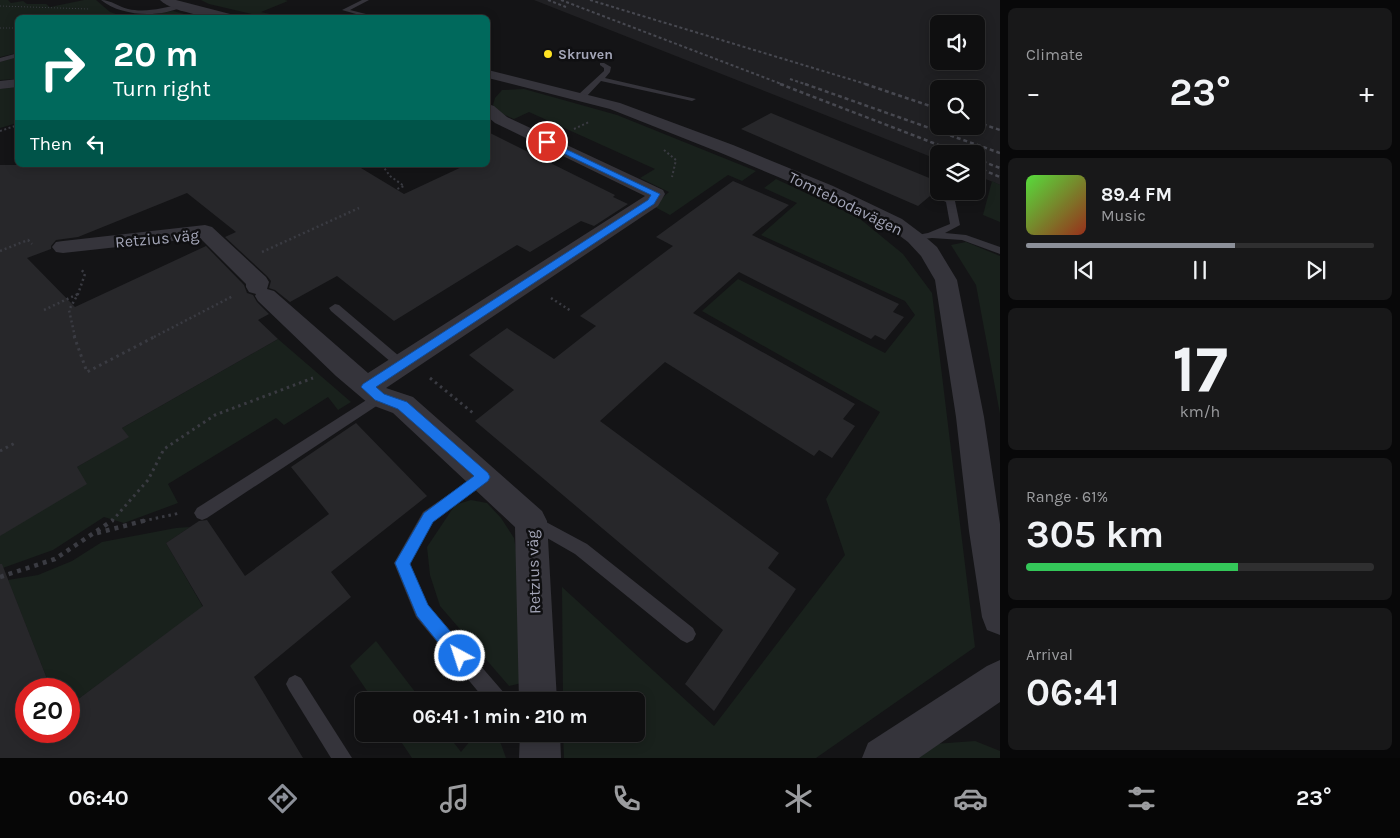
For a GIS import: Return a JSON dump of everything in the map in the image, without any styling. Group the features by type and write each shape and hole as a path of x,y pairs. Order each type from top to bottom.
{"street":[{"path":"166,0 209,15"},
{"name":"Tomtebodavägen","path":"490,75 582,96 654,120 826,190 923,236 929,252 946,280 970,417 985,531 1000,617"},
{"path":"490,96 511,80"},
{"path":"0,85 15,83"},
{"path":"364,384 405,363 651,202 656,194 501,120 490,111"},
{"name":"Retzius väg","path":"63,247 205,231 239,262 260,289 364,384 403,405 531,521 538,692"},
{"path":"883,758 1000,679"}],"lane":[{"path":"104,0 124,12 153,12 181,6"},
{"path":"366,0 345,10 366,15"},
{"path":"0,60 15,56"},
{"path":"582,96 600,79 608,67 602,64"},
{"path":"600,79 692,99"},
{"path":"923,236 955,225 950,202 946,200"},
{"path":"923,236 963,237 1000,252"},
{"path":"335,308 405,363"},
{"path":"202,513 364,384"},
{"path":"483,477 428,517 402,563 422,611 490,692"},
{"path":"531,521 581,549 687,634"},
{"path":"295,684 342,758"}],"path":[{"path":"0,6 93,10"},
{"path":"0,28 15,28"},
{"path":"0,131 15,126"},
{"path":"656,194 670,186 676,160 663,150 673,151"},
{"path":"383,167 390,176 404,186 397,189"},
{"path":"239,262 359,208"},
{"path":"0,246 2,250 28,240 32,244"},
{"path":"44,310 78,294 69,310 72,330 88,372 260,289"},
{"path":"405,363 473,412"},
{"path":"0,577 55,559 96,533 113,520 148,480 164,449 215,415 308,380 364,384"},
{"path":"0,451 15,443"},
{"path":"96,533 115,531 169,514"}],"shaded area":[{"path":"0,0 8,0 11,3 23,1 27,4 46,4 50,7 84,0 96,0 110,12 119,15 15,15 15,53 0,57"},
{"path":"201,0 288,1 261,12 274,15 256,15 209,4"},
{"path":"534,0 1000,0 1000,185 985,179 985,145 930,145 930,156"},
{"path":"173,11 188,15 149,15"},
{"path":"15,58 15,79 0,80 0,62"},
{"path":"15,87 15,124 0,128 0,89"},
{"path":"524,89 617,115 756,171 742,181 728,175 670,215 653,206 669,192 640,178 655,169 529,112 514,119 498,112 493,105 495,98 502,90"},
{"path":"776,179 859,218 903,254 932,293 975,647 816,758 564,758 563,742 645,742 645,692 563,692 562,587 714,726 845,555 826,499 880,412 702,311 738,279 885,353 915,315 905,301 761,235 797,203 764,188"},
{"path":"992,181 1000,185 1000,222 983,215"},
{"path":"966,242 1000,256 1000,414 976,285 951,245"},
{"path":"278,339 351,402 338,410 328,397 284,425 276,418 168,484 178,503 124,523 104,517 53,550 0,569 0,536 77,467 128,437 122,428"},
{"path":"471,500 487,503 501,518 514,538 519,567 522,683 509,686 440,606 430,575 427,547 455,505"},
{"path":"190,527 166,543 203,607 80,698 80,678 47,678 8,580 38,575 72,561 102,542"},
{"path":"376,641 415,692 368,692 350,666"},
{"path":"975,741 1000,751 1000,758 898,758 893,747"},
{"path":"401,742 453,742 461,752 469,742 499,742 506,758 412,758"}],"building":[{"path":"771,113 930,178 930,196 918,206 741,129"},
{"path":"490,133 615,195 613,197 628,204 594,226 581,221 530,252 517,245 394,321 337,276 290,302 275,290 269,288 271,281 267,276 225,237 236,232 187,193 78,237 56,240 51,249 27,258 75,307 206,246 244,285 247,293 253,295 269,314 258,320 278,339 122,428 129,437 77,467 87,484 0,536 0,165 15,165 15,167 359,167 404,194 462,167 490,167"},
{"path":"733,181 789,205 752,235 899,304 893,312 904,317 885,340 875,335 871,339 739,272 693,313 855,404 843,419 855,426 832,458 819,450 814,456 665,362 600,421 779,553 768,568 796,589 714,711 685,684 723,630 475,421 514,390 469,355 507,328 554,359 596,326 580,316 673,246 656,237"},
{"path":"356,423 427,496 331,572 351,597 254,677 303,758 0,758 0,564 2,564 47,678 15,678 15,743 80,743 80,698 203,606 166,543 199,521 207,520 245,576 329,514 291,467"}],"railway":[{"path":"548,0 566,7"},
{"path":"561,0 784,85"},
{"path":"590,0 869,85"},
{"path":"790,79 805,84"},
{"path":"780,84 939,145"},
{"path":"805,84 1000,153"},
{"path":"865,84 930,106"},
{"path":"985,125 1000,130"},
{"path":"985,162 1000,168"},
{"path":"985,171 1000,177"}],"place":[{"name":"Skruven","path":"548,54"}],"route":[{"path":"460,656 422,611 402,563 428,517 483,477 403,405 380,397 367,387 651,202 656,194 547,142"}]}
